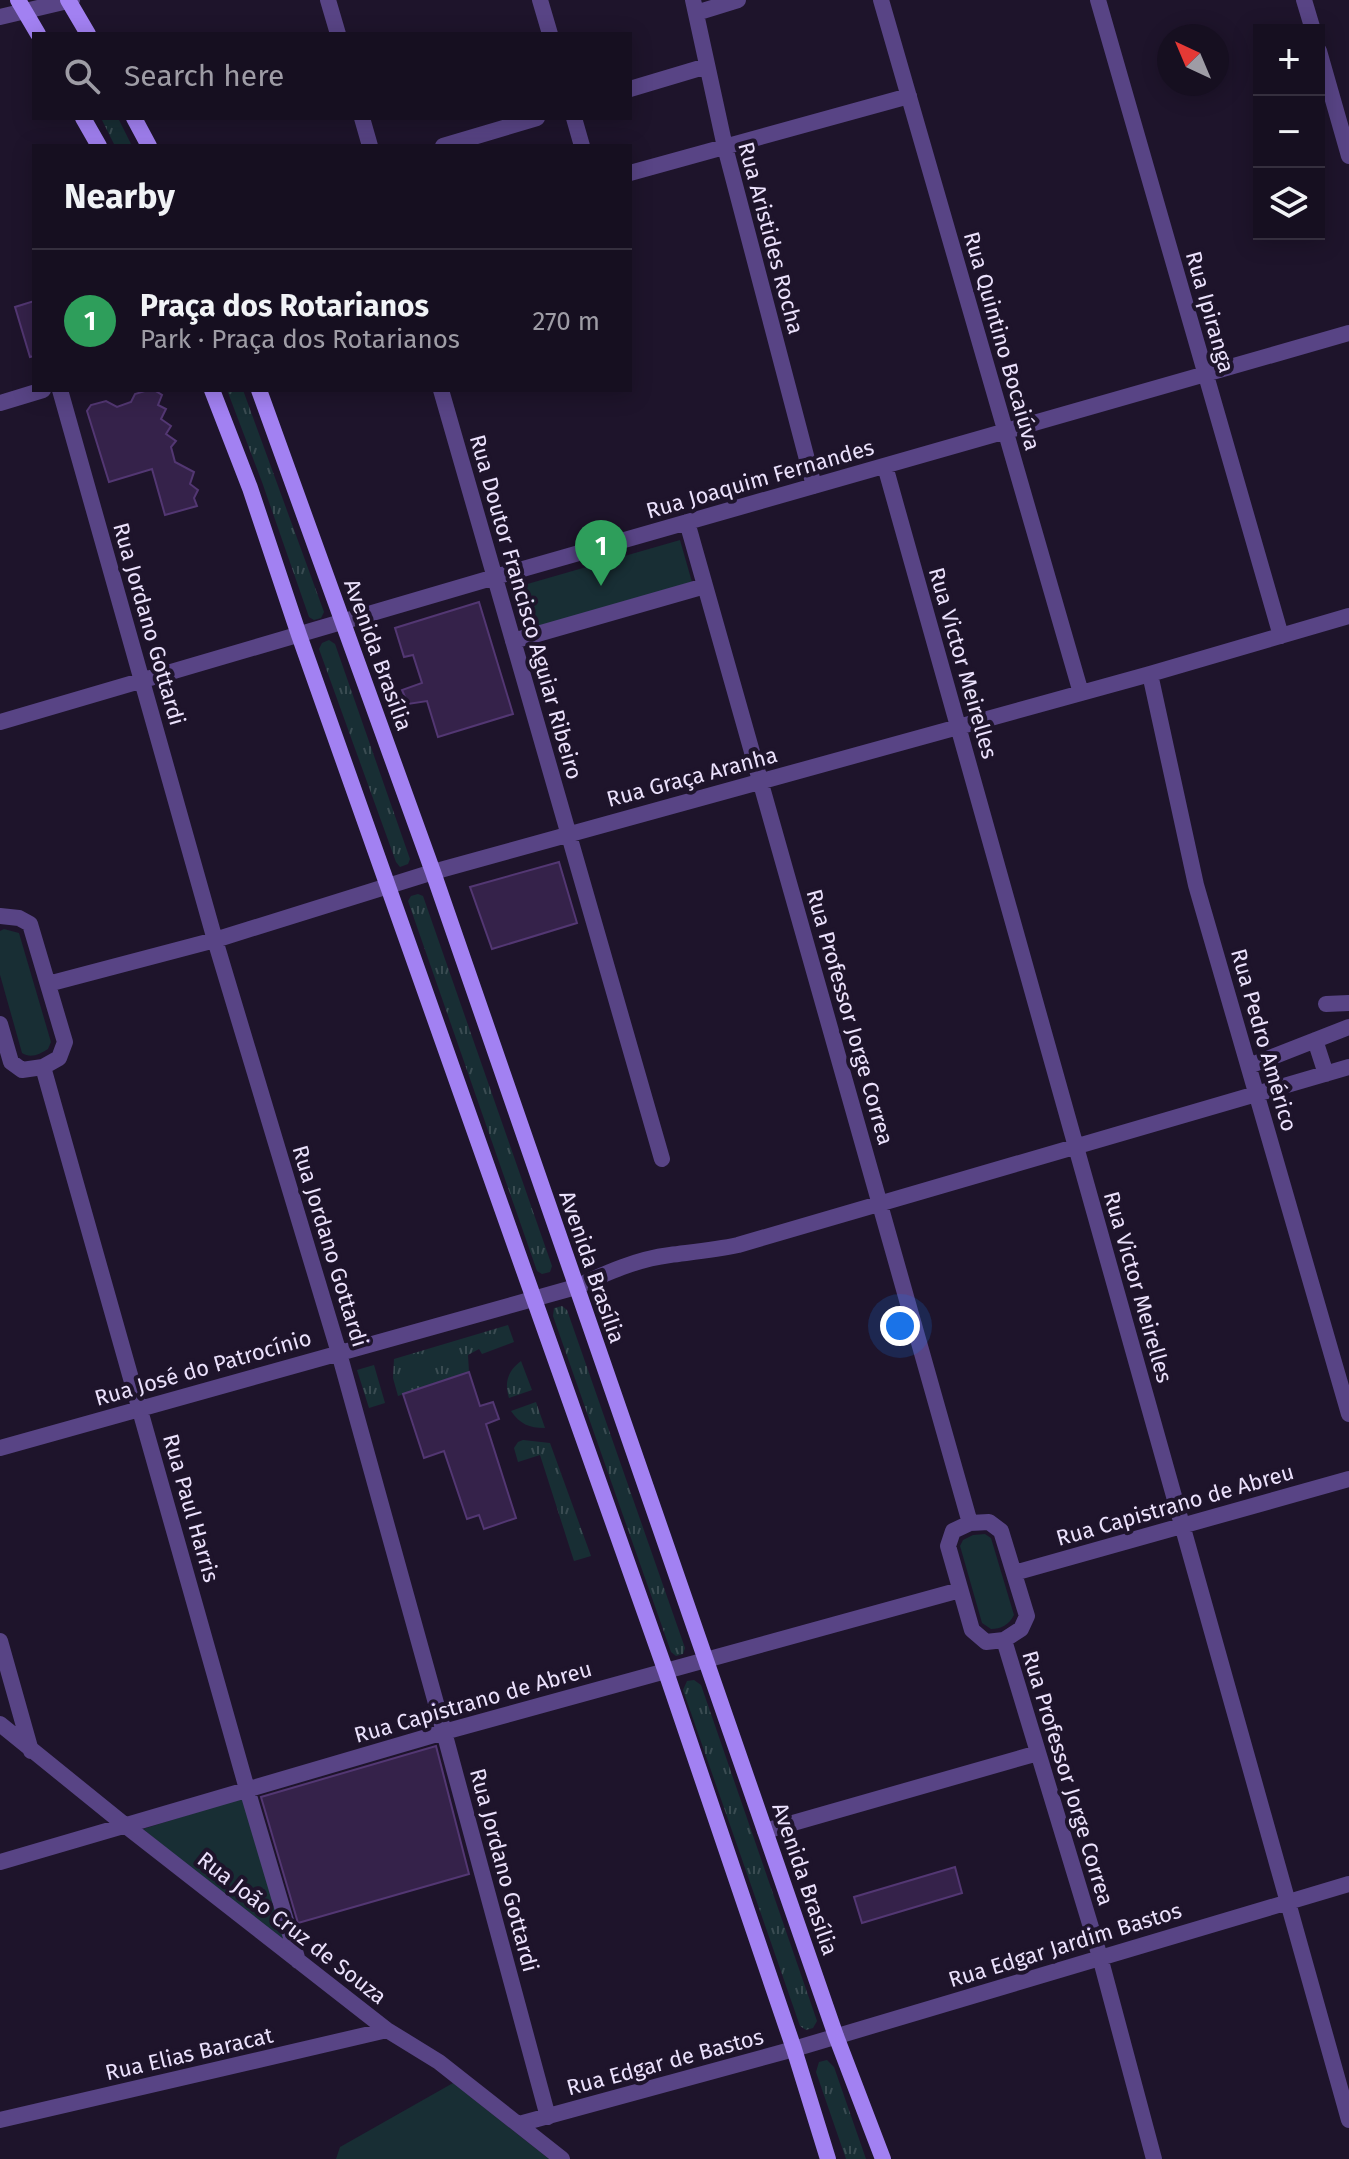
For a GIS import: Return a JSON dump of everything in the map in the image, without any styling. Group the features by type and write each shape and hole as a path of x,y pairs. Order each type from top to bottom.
{"main road":[{"path":"70,0 87,32"},
{"path":"21,5 37,32"},
{"path":"84,120 98,144"},
{"path":"135,120 148,144"},
{"path":"213,392 250,488 532,1299 666,1672 794,2049 828,2159"},
{"name":"Avenida Brasília","path":"260,392 433,872 836,2036 883,2159"}],"street":[{"path":"0,17 21,5 70,0"},
{"path":"328,0 337,32"},
{"path":"540,0 549,32"},
{"path":"694,6 738,0"},
{"name":"Rua Quintino Bocaiúva","path":"881,0 1081,693"},
{"name":"Rua Ipiranga","path":"1098,0 1281,636"},
{"path":"1304,0 1311,24"},
{"name":"Rua Aristides Rocha","path":"694,6 725,147 814,486"},
{"path":"632,88 707,66"},
{"path":"1325,72 1349,156"},
{"path":"632,172 909,96"},
{"path":"363,120 369,144"},
{"path":"450,144 530,120"},
{"path":"575,120 581,144"},
{"name":"Rua Joaquim Fernandes","path":"0,722 1349,333"},
{"path":"0,403 36,392"},
{"name":"Rua Jordano Gottardi","path":"61,392 215,940 339,1353 548,2117"},
{"name":"Rua Doutor Francisco Aguiar Ribeiro","path":"442,392 662,1159"},
{"name":"Rua Victor Meirelles","path":"885,466 1349,2120"},
{"name":"Rua Professor Jorge Correa","path":"687,522 970,1523"},
{"path":"513,641 705,586"},
{"name":"Rua Graça Aranha","path":"48,984 215,940 433,872 1349,616"},
{"name":"Rua Pedro Américo","path":"1150,674 1196,885 1349,1414"},
{"path":"0,1024 11,1062 22,1070 43,1067 59,1058 65,1042 30,924 1,913"},
{"path":"1326,1004 1349,1003"},
{"path":"1249,1066 1349,1027"},
{"path":"1315,1040 1326,1074"},
{"name":"Rua Paul Harris","path":"43,1067 298,1961"},
{"path":"1075,1146 1349,1067"},
{"name":"Rua José do Patrocínio","path":"0,1448 576,1287 612,1270 644,1260 715,1250 1075,1146"},
{"name":"Rua Capistrano de Abreu","path":"1014,1573 1349,1479"},
{"name":"Rua Professor Jorge Correa","path":"989,1522 1001,1531 1014,1573 1027,1616 1021,1629 1004,1640 986,1642 972,1630 960,1590 948,1546 953,1531 970,1523 989,1522"},
{"name":"Rua Capistrano de Abreu","path":"0,1862 444,1732 960,1590"},
{"name":"Rua Professor Jorge Correa","path":"1004,1640 1100,1957 1154,2159"},
{"path":"0,1641 31,1751"},
{"name":"Rua João Cruz de Souza","path":"0,1724 387,2030 439,2062 562,2159"},
{"path":"765,1831 1038,1753"},
{"name":"Rua Edgar Jardim Bastos","path":"794,2049 1349,1884"},
{"name":"Rua Elias Baracat","path":"0,2120 387,2030"},
{"name":"Rua Edgar de Bastos","path":"519,2124 794,2049"}],"green space":[{"path":"102,120 119,120 131,144 114,144"},
{"path":"228,392 244,392 324,612 321,618 314,620 309,617"},
{"path":"680,540 692,582 522,631 510,589"},
{"path":"329,640 335,644 410,859 408,864 400,867 319,649 322,643"},
{"path":"418,894 423,896 552,1266 550,1272 542,1274 537,1271 408,901"},
{"path":"4,929 19,933 51,1042 48,1049 35,1055 22,1053 0,975 0,931"},
{"path":"562,1306 567,1310 685,1648 683,1654 676,1656 671,1652 553,1316 554,1308"},
{"path":"508,1325 514,1342 482,1354 479,1349 468,1355 469,1372 398,1396 393,1378 394,1359"},
{"path":"521,1361 532,1390 509,1398 508,1377"},
{"path":"374,1365 385,1403 369,1408 357,1370"},
{"path":"536,1402 545,1428 525,1424 511,1411"},
{"path":"523,1440 550,1443 591,1556 574,1561 540,1455 518,1462 514,1448"},
{"path":"985,1534 991,1538 1014,1615 1007,1624 995,1629 982,1623 960,1546 963,1540 973,1535"},
{"path":"694,1680 701,1685 817,2021 813,2028 806,2030 800,2026 683,1690 687,1681"},
{"path":"248,1796 293,1954 143,1829"},
{"path":"827,2060 834,2067 866,2159 846,2159 816,2072 819,2062"},
{"path":"453,2083 549,2159 336,2159 340,2147"}],"building":[{"path":"32,302 32,356 30,357 15,307"},
{"path":"157,392 162,395 158,405 166,409 161,419 171,426 166,434 176,441 171,447 175,462 194,472 190,484 198,490 194,498 197,506 165,515 152,469 109,482 87,411 91,405 106,401 117,407 131,402 135,394"},
{"path":"479,602 513,714 438,737 427,701 408,704 402,690 422,683 413,655 404,657 395,628"},
{"path":"559,862 577,923 492,949 470,887"},
{"path":"469,1372 480,1406 493,1402 499,1419 486,1424 516,1518 484,1529 479,1515 467,1519 444,1451 424,1458 403,1394"},
{"path":"436,1746 469,1874 298,1923 261,1797"},
{"path":"955,1867 962,1893 862,1923 854,1897"}],"place":[{"name":"Praça dos Rotarianos","path":"601,586"}]}
